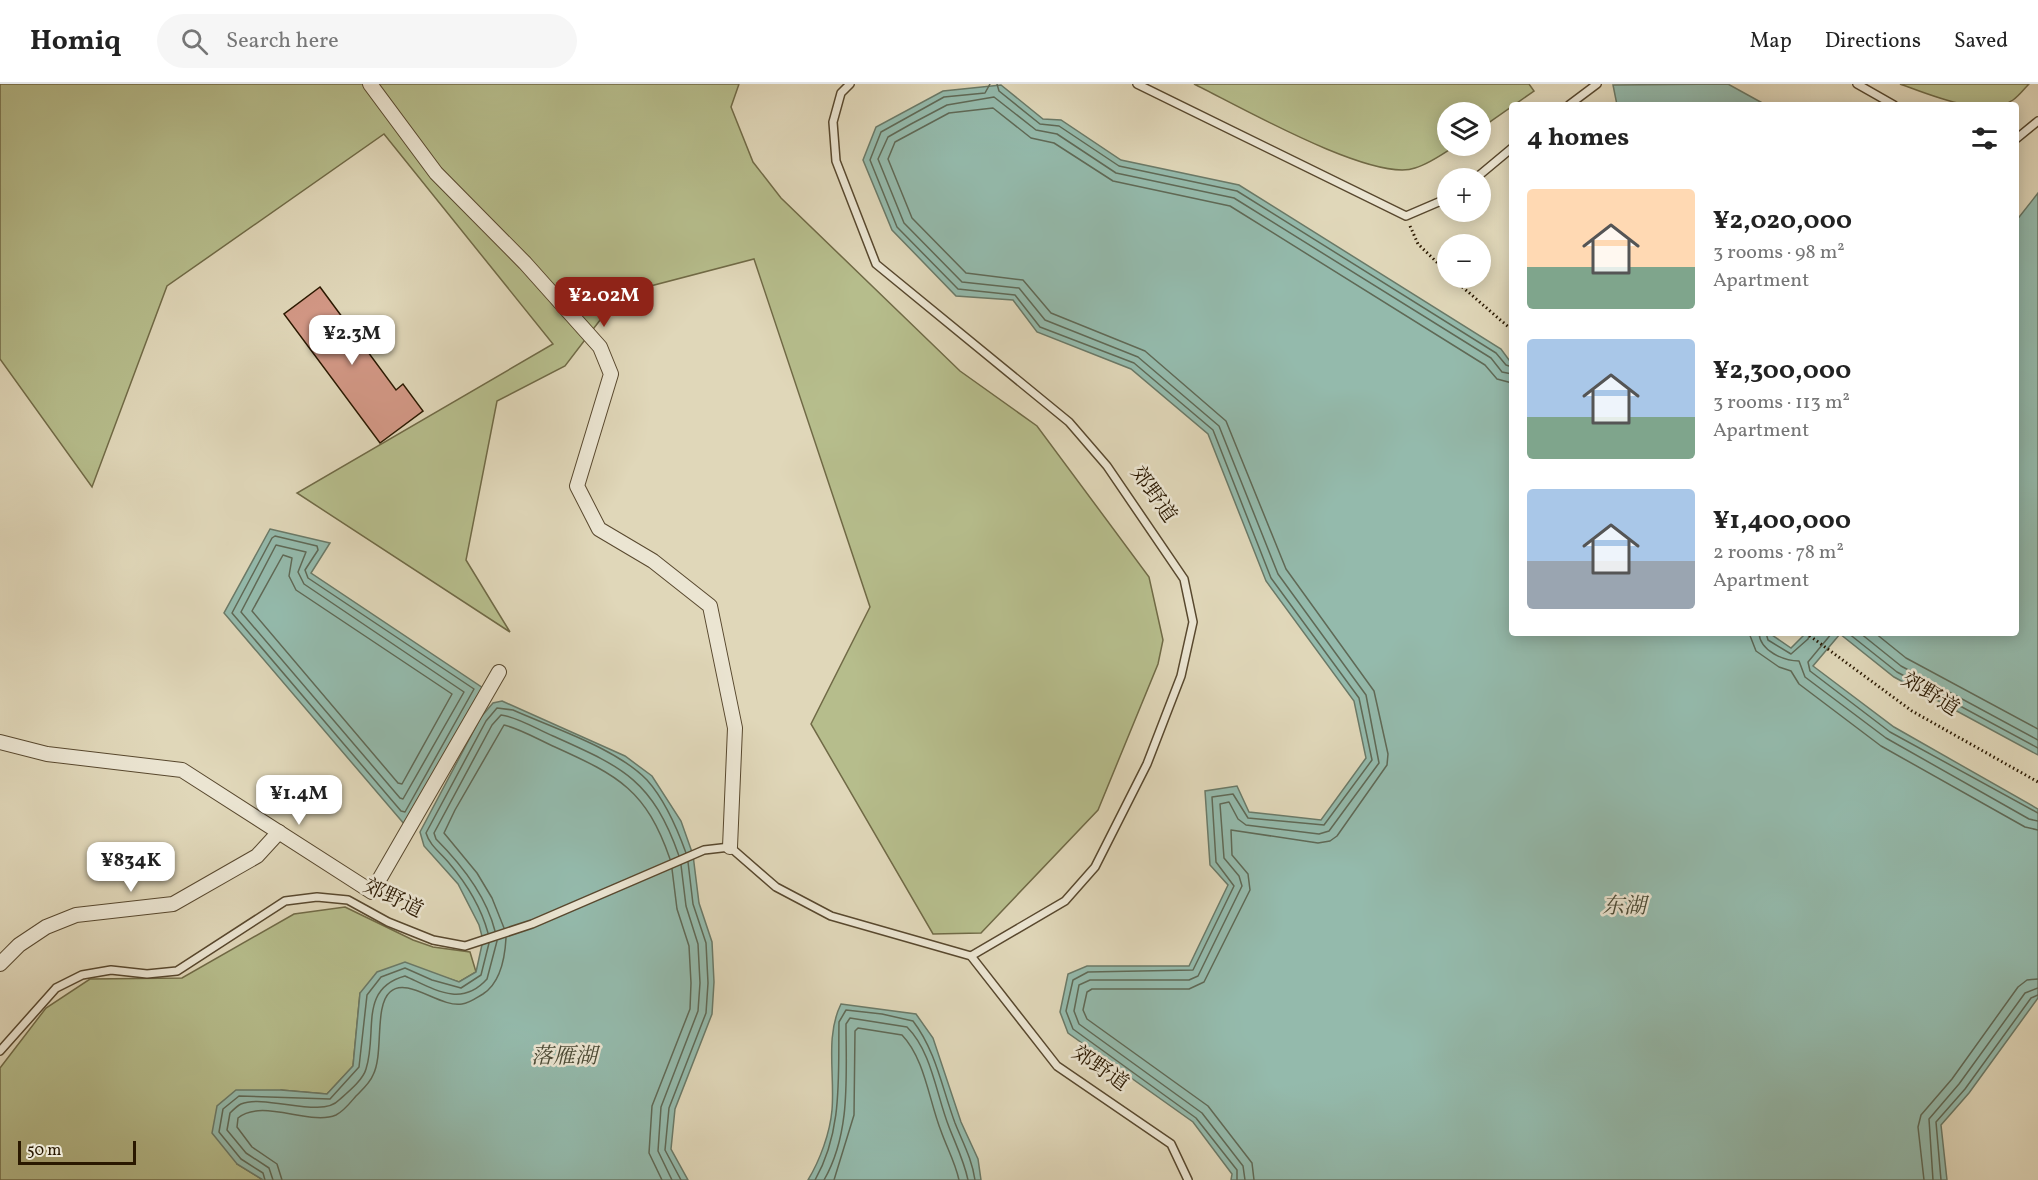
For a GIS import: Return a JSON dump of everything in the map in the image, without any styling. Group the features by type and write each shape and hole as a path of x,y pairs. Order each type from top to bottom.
{"street":[{"path":"370,84 436,174 525,263 600,347 610,374 577,486 599,529 653,561 710,606 735,728 730,848"},
{"path":"0,742 47,754 182,770 372,892 499,672"},
{"path":"0,964 19,945 46,927 76,915 173,904 257,856 279,832"}],"lane":[{"name":"郊野道","path":"850,84 841,93 833,122 836,161 852,209 876,264 1025,389 1069,422 1107,465 1184,579 1193,622 1181,676 1147,764 1095,867 1065,901 971,956 1057,1066 1171,1144 1188,1180"},
{"path":"1137,84 1406,216 1437,203"},
{"path":"1573,102 1597,84"},
{"path":"1857,84 1889,102"},
{"path":"2019,137 2038,121"},
{"path":"1488,168 1509,150"},
{"name":"郊野道","path":"0,1051 56,988 82,975 111,970 147,974 177,971 285,901 317,897 348,900 388,922 433,940 465,946 532,924 704,850 730,848"},
{"path":"730,848 776,887 831,916 971,956"},
{"path":"366,909 372,892"}],"path":[{"path":"1406,216 1418,244 1437,262"},
{"path":"1464,288 1509,327"},
{"name":"郊野道","path":"1810,636 1912,711 2038,782"}],"shaded area":[{"path":"0,84 739,84 731,107 753,162 781,198 960,371 1037,426 1149,577 1163,640 1158,664 1098,810 981,933 933,934 811,724 870,607 754,259 620,294 565,366 497,401 466,560 510,632 297,493 553,344 384,134 167,286 92,487 0,359"},
{"path":"1194,84 1529,84 1534,91 1518,102 1509,102 1509,108 1491,121 1491,102 1437,102 1437,156 1439,156 1415,168 1395,170 1369,164 1305,140"},
{"path":"1900,84 2029,84 2008,102 1953,102"},
{"path":"345,907 413,940 433,947 470,952 476,972 459,982 434,974 360,993 353,1066 327,1094 281,1090 237,1164 263,1180 0,1180 0,1068 46,1008 90,979 182,978 294,914"}],"water":[{"path":"1728,84 1761,102 1616,102 1613,85"},
{"name":"东湖","path":"1001,85 1043,119 1061,120 1121,160 1239,185 1501,349 1509,360 1509,636 1773,636 1791,648 1803,636 1838,636 1813,666 1894,727 2038,809 2038,998 1969,1093 1941,1125 1947,1180 1231,1180 1232,1174 1193,1122 1068,1033 1060,1012 1068,974 1087,966 1189,966 1228,885 1210,865 1205,791 1237,786 1249,812 1321,820 1366,758 1354,701 1266,581 1208,434 1131,369 1037,332 1013,300 956,296 892,230 863,160 876,127 943,91"},
{"name":"东湖","path":"2038,193 2038,755 1894,677 1843,636 2019,636 2019,217"},
{"path":"270,529 330,543 311,573 483,688 405,825 224,613"},
{"name":"落雁湖","path":"502,701 625,756 652,776 681,821 693,855 699,903 712,942 714,982 712,1014 675,1109 671,1149 688,1180 263,1180 237,1164 212,1133 217,1106 236,1090 281,1090 327,1094 353,1066 360,993 377,972 405,962 459,982 476,972 483,940 479,925 458,884 424,846 420,832 481,717 493,703"},
{"path":"841,1004 916,1014 933,1038 961,1122 978,1159 981,1180 808,1180 824,1146 831,1119 833,1029"}],"building":[{"path":"320,287 396,390 403,384 423,411 380,443 284,314"}]}
